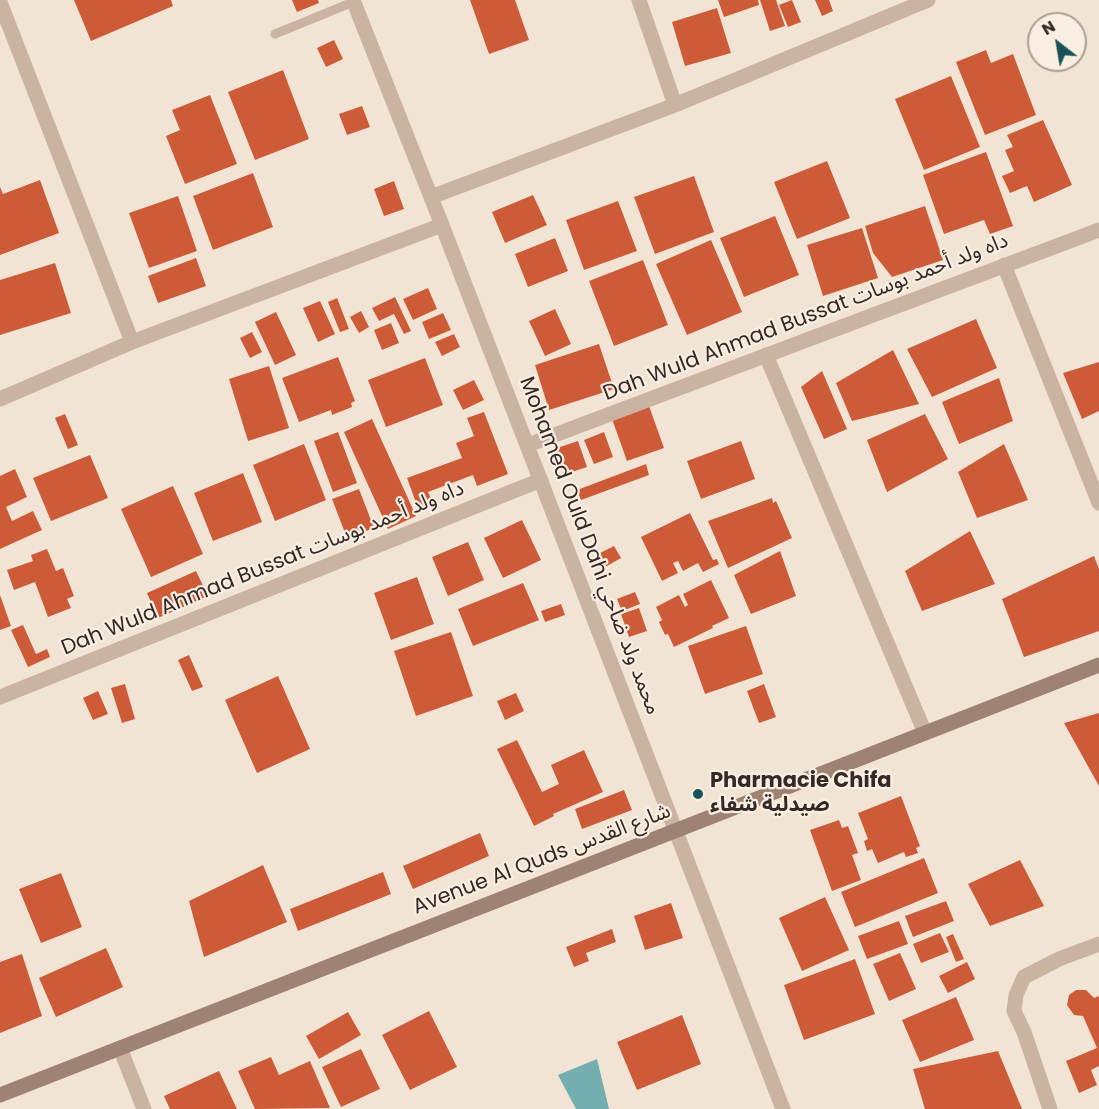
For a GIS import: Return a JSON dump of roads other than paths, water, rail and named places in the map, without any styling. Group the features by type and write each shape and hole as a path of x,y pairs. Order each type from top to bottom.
{"street":[{"path":"639,0 675,105"},
{"path":"431,197 675,105 928,0"},
{"name":"Mohamed Ould Dahi محمد ولد ضاحي","path":"353,1 528,445 783,1109"},
{"path":"0,2 132,342"},
{"path":"0,399 132,342 442,225"},
{"name":"Dah Wuld Ahmad Bussat داه ولد أحمد بوسات","path":"528,445 1099,230"},
{"path":"1004,265 1099,503"},
{"path":"766,355 925,733"},
{"name":"Dah Wuld Ahmad Bussat داه ولد أحمد بوسات","path":"0,697 541,480"},
{"name":"Avenue Al Quds شارع القدس","path":"0,1095 1099,665"},
{"path":"1050,1109 1024,1032 1014,1011 1016,995 1024,977 1059,959 1099,944"},
{"path":"120,1048 144,1109"}],"lane":[{"path":"275,34 353,1"}],"water":[{"path":"597,1059 609,1109 576,1109 558,1075"}],"place":[{"name":"Pharmacie Chifa صيدلية شفاء","path":"698,794"}]}
